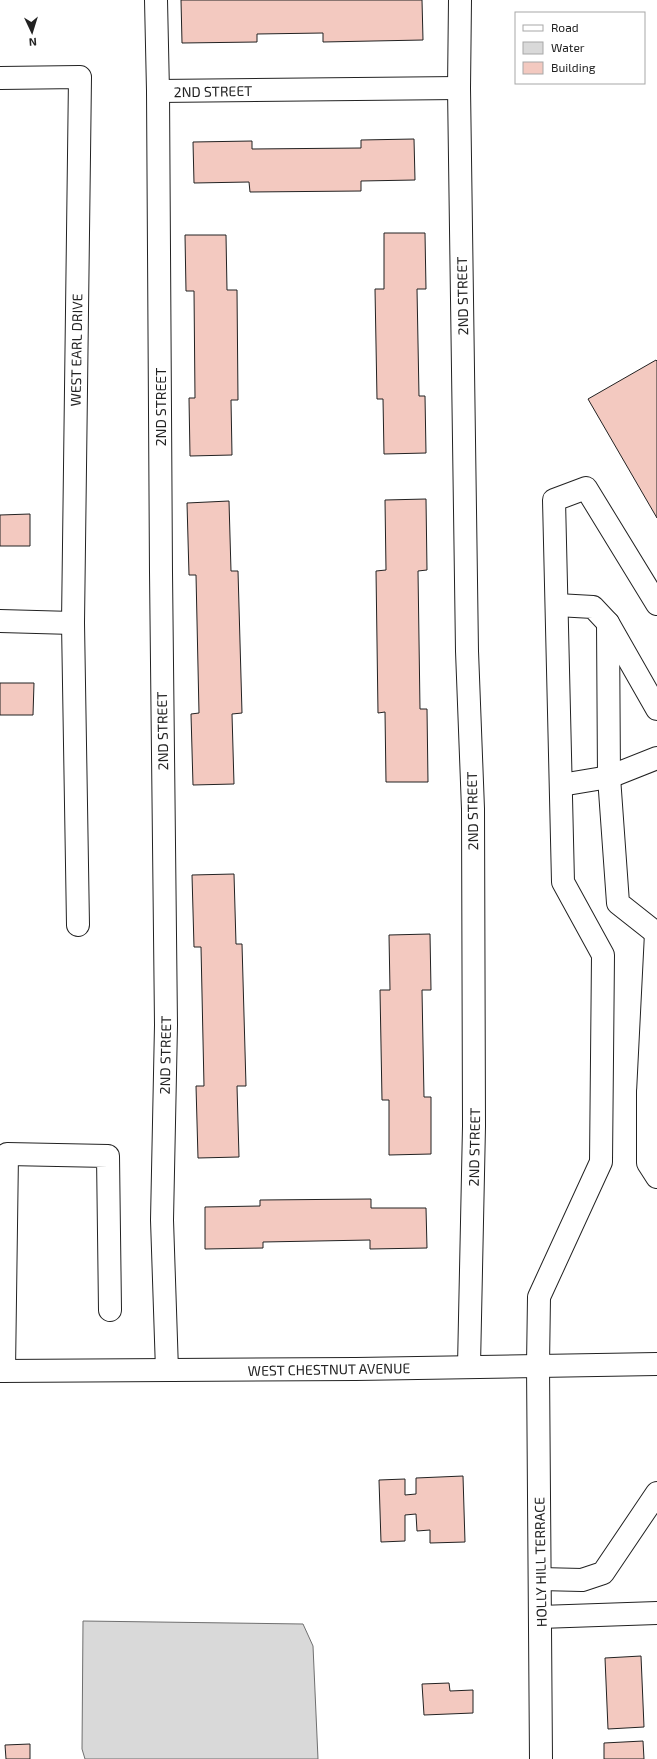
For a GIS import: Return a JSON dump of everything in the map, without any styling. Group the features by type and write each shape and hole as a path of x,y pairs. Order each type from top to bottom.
{"street":[{"name":"2ND STREET","path":"156,0 166,1025 162,1220 167,1370"},
{"name":"2ND STREET","path":"460,0 459,88 467,651 473,817 474,1126 469,1366"},
{"name":"WEST EARL DRIVE","path":"0,78 80,77 73,622 78,925"},
{"name":"2ND STREET","path":"158,92 459,88"},
{"name":"HOLLY HILL TERRACE","path":"541,1759 538,1366 539,1298 602,1162 602,955 563,882 554,500 586,488 657,604"},
{"path":"557,605 593,607 608,623 657,709"},
{"path":"0,621 73,622"},
{"path":"608,623 609,777 618,903 656,932 655,1082 648,1162 657,1177"},
{"path":"561,784 609,777 657,758"},
{"path":"2,1371 7,1154 108,1156 110,1310"},
{"name":"WEST CHESTNUT AVENUE","path":"2,1371 657,1364"},
{"path":"540,1578 582,1580 603,1573 657,1493"},
{"path":"540,1616 657,1613"}],"water":[{"path":"83,1621 303,1624 313,1646 318,1759 85,1759 82,1749"}],"building":[{"path":"181,0 422,0 423,40 323,42 323,33 257,34 257,42 182,43"},
{"path":"414,139 415,180 361,181 361,191 250,192 249,182 194,183 193,142 252,141 252,149 361,148 361,140"},
{"path":"384,233 425,233 426,289 417,289 419,396 425,396 426,453 384,454 383,399 377,399 375,289 384,289"},
{"path":"185,235 226,235 227,290 237,290 238,400 231,400 232,455 190,456 189,398 195,398 194,291 186,291"},
{"path":"656,360 657,361 657,518 588,399"},
{"path":"426,499 427,570 418,571 420,709 427,709 428,782 386,782 385,712 378,713 376,571 386,570 385,500"},
{"path":"229,501 231,571 238,571 242,713 232,714 234,784 193,785 191,714 199,713 196,575 189,575 187,503"},
{"path":"30,514 30,546 0,546 0,515"},
{"path":"0,683 34,683 33,715 0,715"},
{"path":"234,874 236,944 242,944 246,1086 237,1086 239,1157 198,1158 196,1086 204,1086 201,947 194,947 192,875"},
{"path":"430,934 431,990 422,990 424,1097 431,1097 431,1154 389,1155 389,1100 382,1100 380,990 390,990 389,935"},
{"path":"371,1199 371,1208 426,1208 427,1248 370,1249 370,1240 263,1242 263,1248 205,1249 205,1207 260,1206 260,1200"},
{"path":"463,1476 465,1542 430,1543 430,1530 417,1531 416,1514 405,1515 405,1541 381,1542 379,1480 405,1479 405,1495 416,1494 416,1478"},
{"path":"641,1656 644,1727 608,1729 605,1658"},
{"path":"449,1683 450,1691 473,1690 473,1713 424,1715 422,1684"},
{"path":"643,1741 644,1759 604,1759 604,1743"},
{"path":"30,1744 30,1759 6,1759 5,1745"}]}
